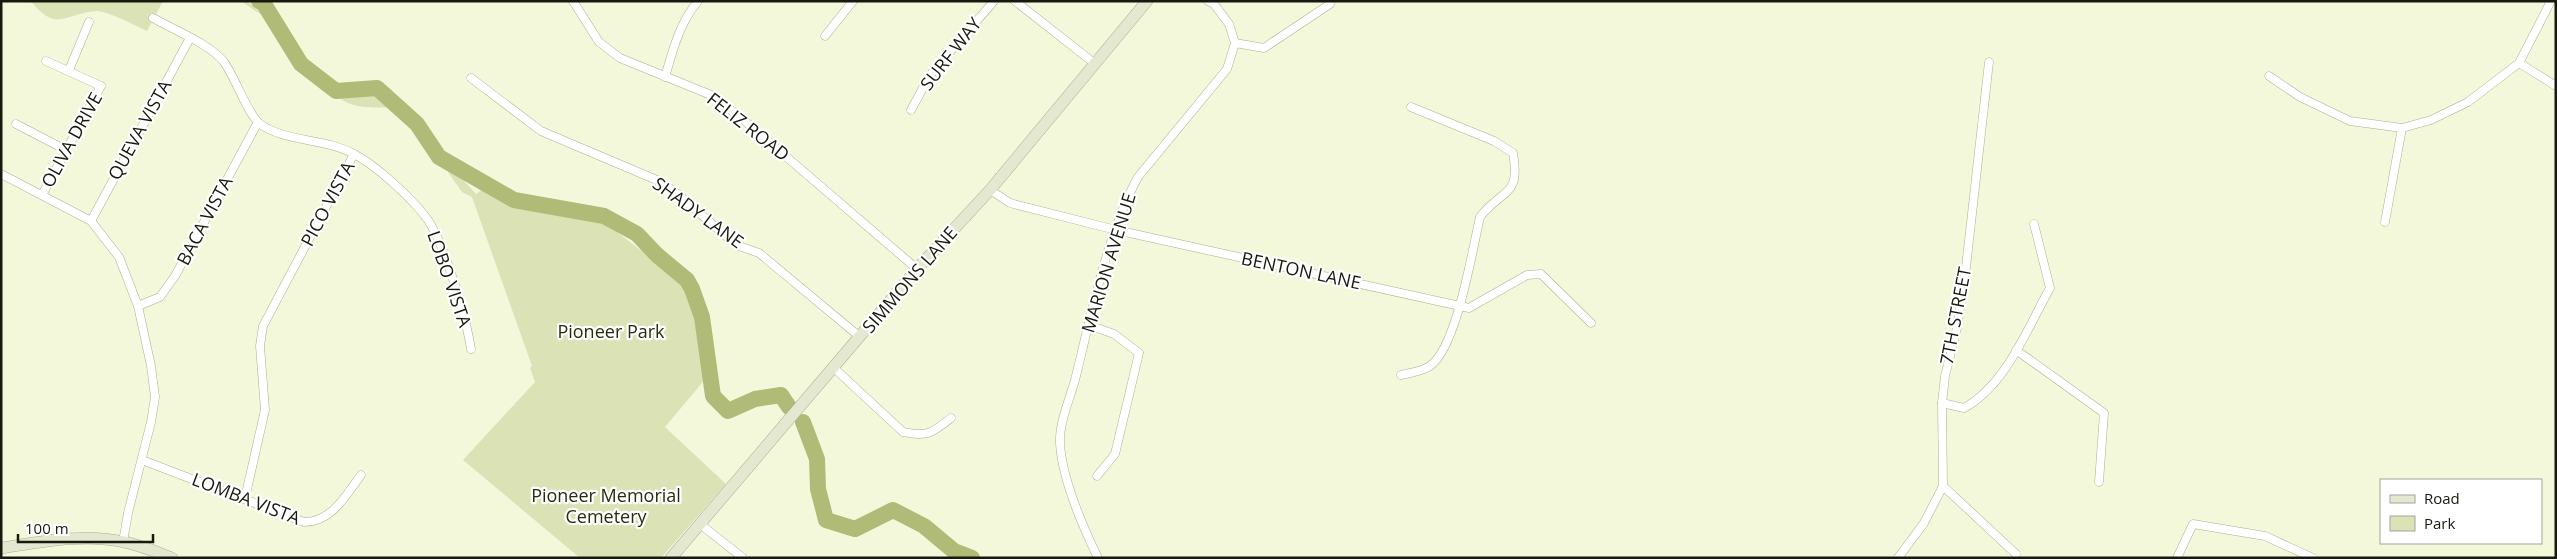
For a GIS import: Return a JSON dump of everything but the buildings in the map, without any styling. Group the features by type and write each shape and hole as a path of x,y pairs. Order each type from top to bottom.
{"street":[{"name":"FELIZ ROAD","path":"573,1 600,42 620,58 711,95 917,269"},
{"path":"665,77 675,43 686,16 698,1"},
{"path":"824,36 853,1"},
{"name":"SURF WAY","path":"911,110 930,75 994,1"},
{"path":"1015,1 1094,63"},
{"name":"SIMMONS LANE","path":"671,558 917,269 990,190 1147,1"},
{"path":"1208,1 1214,4 1229,24 1235,43 1264,48 1330,4"},
{"path":"2269,76 2300,97 2350,121 2402,128 2431,120 2468,102 2519,63 2551,1"},
{"path":"153,18 220,57 258,122"},
{"path":"69,70 89,22"},
{"name":"QUEVA VISTA","path":"91,221 190,38"},
{"name":"MARION AVENUE","path":"1098,558 1082,524 1064,467 1060,441 1089,325 1116,230 1138,177 1227,69 1235,43"},
{"name":"OLIVA DRIVE","path":"42,195 101,86 46,61"},
{"name":"7TH STREET","path":"1898,558 1924,524 1943,486 1942,403 1944,376 1957,328 1966,267 1989,62"},
{"path":"2519,63 2556,86"},
{"name":"SHADY LANE","path":"471,78 541,130 659,181 678,194 736,245 759,253 860,337"},
{"path":"1401,375 1430,366 1444,351 1453,331 1480,217 1491,203 1509,191 1517,174 1513,154 1494,141 1411,106"},
{"name":"PICO VISTA","path":"245,498 265,410 260,346 263,326 354,154 319,140 277,132 258,122"},
{"name":"BACA VISTA","path":"138,306 160,297 175,276 258,122"},
{"path":"16,124 66,150"},
{"path":"2385,222 2402,128"},
{"name":"LOBO VISTA","path":"354,154 379,172 426,217 440,244 466,321 471,349"},
{"name":"OLIVA DRIVE","path":"1,174 91,221"},
{"name":"BENTON LANE","path":"990,190 1010,204 1116,230 1469,308 1527,275 1541,274 1591,323"},
{"path":"91,221 119,257 138,306 152,366 154,397 123,542"},
{"path":"1942,403 1964,408 1991,388 2016,350 2050,288 2034,224"},
{"path":"1089,325 1114,334 1139,352 1115,454 1097,476"},
{"path":"2016,350 2104,413 2099,482"},
{"path":"834,368 903,432 917,435 932,434 951,418"},
{"name":"LOMBA VISTA","path":"142,460 304,522 315,522 335,509 361,475"},
{"path":"1943,486 2016,554"},
{"path":"700,524 743,558"},
{"path":"2177,558 2193,524 2265,536 2313,558"},
{"path":"1,548 68,539 123,542 172,558"}],"green space":[{"path":"31,1 163,1 147,31 115,16 97,11 55,19 48,17 40,11"},
{"path":"241,1 247,1 296,44 293,49 320,87 303,74 288,58 276,30 263,16"},
{"name":"Pioneer Park","path":"348,85 395,106 476,194 486,187 497,192 583,214 613,229 639,249 671,263 692,289 697,326 712,345 712,371 665,427 726,484 661,558 580,558 463,460 535,382 530,368 532,366 472,197 462,192 429,145 394,108 356,105 342,100 336,95"}],"waterway":[{"path":"259,1 264,4 301,64 336,91 377,88 417,124 439,157 514,200 604,216 637,234 657,255 687,280 692,289 702,317 713,396 728,411 755,399 781,395 789,407"},
{"path":"803,422 817,459 818,489 826,520 855,529 893,510 924,526 954,551 972,558"}],"park label":[{"name":"Pioneer Memorial Cemetery","path":"606,506"}]}
